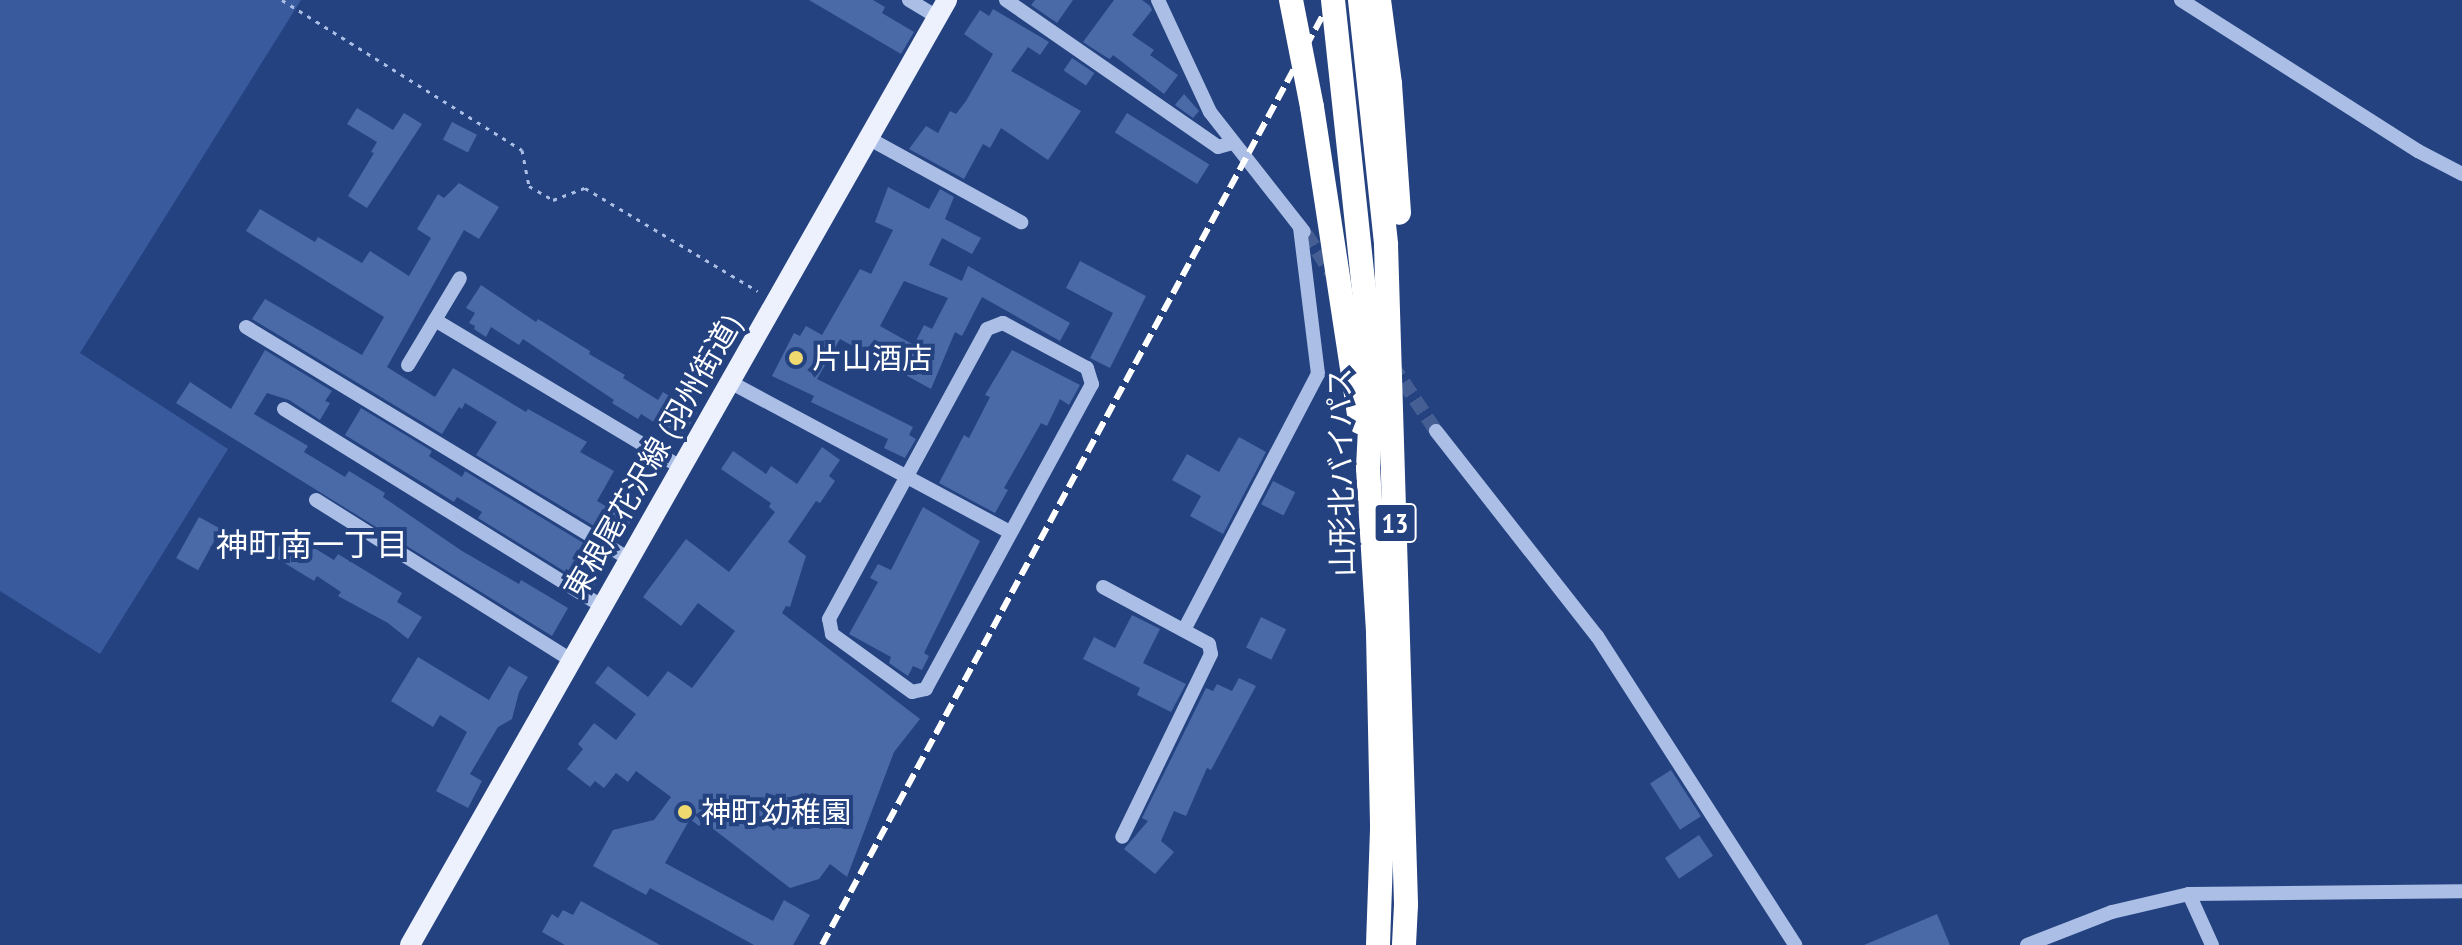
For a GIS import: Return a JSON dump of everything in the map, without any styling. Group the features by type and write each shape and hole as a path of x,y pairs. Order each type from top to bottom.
{"highway":[{"path":"1291,0 1312,107 1368,468"},
{"name":"山形北バイパス","path":"1333,0 1373,372 1368,468 1378,648 1382,830 1378,945"},
{"name":"山形北バイパス","path":"1360,0 1386,245 1406,905 1404,945"},
{"path":"1379,0 1390,84 1405,303 1393,466"},
{"path":"1406,905 1417,945"}],"main road":[{"name":"東根尾花沢線 (羽州街道)","path":"410,945 942,8"}],"street":[{"path":"909,0 942,8"},
{"path":"1006,0 1218,147 1233,143"},
{"path":"1158,0 1210,112 1303,231 1318,374 1184,630"},
{"path":"2181,0 2418,151 2462,174"},
{"path":"868,138 1021,222"},
{"path":"408,365 460,278"},
{"path":"435,320 681,467"},
{"path":"1003,323 1087,368 1092,384 926,689 912,692 832,634 829,619 907,477 987,329 1003,323"},
{"path":"246,327 629,559"},
{"path":"730,382 1010,532"},
{"path":"284,409 602,606"},
{"path":"1436,431 1597,636 1795,945"},
{"path":"316,500 571,660"},
{"path":"1103,587 1209,644 1211,654 1122,837"},
{"path":"2027,945 2112,912 2189,894 2462,891"},
{"path":"2189,894 2212,945"}],"path":[{"path":"282,0 522,150 529,186 553,200 585,188 775,302"}],"shaded area":[{"path":"0,0 301,0 80,353 228,449 100,654 0,591"}],"building":[{"path":"809,0 873,0 885,7 882,13 914,32 901,54"},
{"path":"1035,0 1073,0 1057,23 1031,5"},
{"path":"1114,0 1142,0 1150,6 1152,10 1132,35 1154,50 1150,55 1178,75 1164,94 1113,55 1110,59 1083,42"},
{"path":"993,9 1049,42 1040,55 1028,47 1011,71 1081,111 1048,160 1001,128 990,148 983,144 964,179 909,149 926,126 938,133 950,111 956,114 966,101 993,54 964,34 980,10 989,16"},
{"path":"1072,58 1094,73 1086,86 1064,70"},
{"path":"1184,94 1199,111 1193,118 1175,105"},
{"path":"357,108 393,130 404,113 422,124 367,208 348,196 374,153 371,152 377,142 347,124"},
{"path":"1127,113 1209,164 1197,184 1115,133"},
{"path":"452,122 477,135 468,153 443,140"},
{"path":"459,183 499,207 479,239 464,230 387,367 435,397 453,368 526,412 528,409 587,442 580,452 614,471 597,501 631,521 619,541 476,455 497,422 465,403 462,409 459,407 442,434 252,319 265,299 362,355 384,317 246,231 260,209 315,242 318,237 362,263 370,251 409,276 431,238 417,229 438,194 444,198"},
{"path":"888,187 929,209 940,189 954,197 945,219 981,238 972,254 942,238 929,265 962,281 968,266 1070,323 1060,341 982,297 962,336 955,332 931,389 840,339 817,379 913,427 909,435 916,439 905,458 884,448 888,439 811,402 814,396 772,376 794,333 800,336 806,326 822,335 860,269 871,274 893,230 875,222","holes":["904,281 948,298 932,329 924,325 914,345 880,326"]},
{"path":"1080,261 1146,296 1110,368 1090,358 1113,313 1066,288"},
{"path":"481,285 536,322 538,319 590,351 589,354 625,375 623,378 658,400 663,392 697,413 681,439 641,414 638,419 612,403 614,400 523,339 519,345 491,327 486,337 474,329 475,326 469,323 475,313 466,308"},
{"path":"265,350 332,391 325,401 330,403 320,420 289,400 267,393 254,414 308,446 304,452 345,477 349,471 385,493 383,497 462,551 519,584 521,580 568,608 552,636 176,403 190,382 231,409"},
{"path":"1012,350 1080,385 1069,405 1060,399 1047,426 1041,423 1004,488 1008,490 995,513 939,483 964,435 969,438 990,397 985,395"},
{"path":"361,408 432,451 429,456 462,477 465,471 608,558 593,589 478,518 482,512 457,497 454,502 345,435"},
{"path":"1239,437 1266,452 1223,534 1190,516 1201,496 1172,480 1187,454 1219,472"},
{"path":"822,447 840,460 829,476 835,481 820,503 816,501 788,542 806,556 790,607 786,606 782,613 920,719 894,752 847,877 830,864 819,879 790,888 703,821 699,826 690,819 665,863 773,921 784,900 810,915 793,945 754,945 650,888 646,895 593,866 613,830 654,820 671,797 636,771 628,782 616,773 604,788 595,781 590,787 567,769 583,749 578,744 594,723 616,740 636,714 595,683 608,666 648,697 668,671 692,688 735,631 698,603 681,626 643,597 686,539 729,572 775,512 769,507 771,503 721,469 733,451 766,474 771,466 797,484"},
{"path":"1273,481 1295,492 1283,516 1261,504"},
{"path":"923,507 980,541 924,653 929,656 922,670 913,666 908,676 889,663 891,657 849,634 878,582 870,578 878,564 891,570"},
{"path":"199,517 221,529 198,570 176,558"},
{"path":"288,532 334,560 338,554 402,593 397,602 422,617 408,639 388,623 338,596 341,592 317,576 314,581 273,556"},
{"path":"1132,615 1160,629 1143,663 1186,684 1171,712 1137,695 1140,688 1083,659 1094,637 1115,648"},
{"path":"1261,617 1286,629 1271,660 1246,648"},
{"path":"418,657 489,700 509,666 528,677 519,692 512,719 498,727 470,774 482,781 468,808 436,791 467,732 440,715 433,727 391,701"},
{"path":"1239,678 1256,686 1211,770 1207,768 1186,816 1174,811 1161,841 1174,852 1155,874 1124,849 1148,821 1142,818 1206,688 1213,691 1217,684 1232,691"},
{"path":"1671,770 1701,816 1680,830 1650,784"},
{"path":"1699,835 1713,856 1679,879 1665,858"},
{"path":"581,901 660,945 565,945 542,932 552,914 558,918 563,910 573,915"},
{"path":"1937,914 1950,945 1864,945"}],"tunnel":[{"path":"1306,234 1334,277"},
{"path":"1392,365 1436,431"}],"railway":[{"path":"822,945 1331,0"}],"place":[{"name":"片山酒店","path":"796,358"},
{"name":"神町幼稚園","path":"685,812"}],"district":[{"name":"神町南一丁目","path":"312,544"}]}
